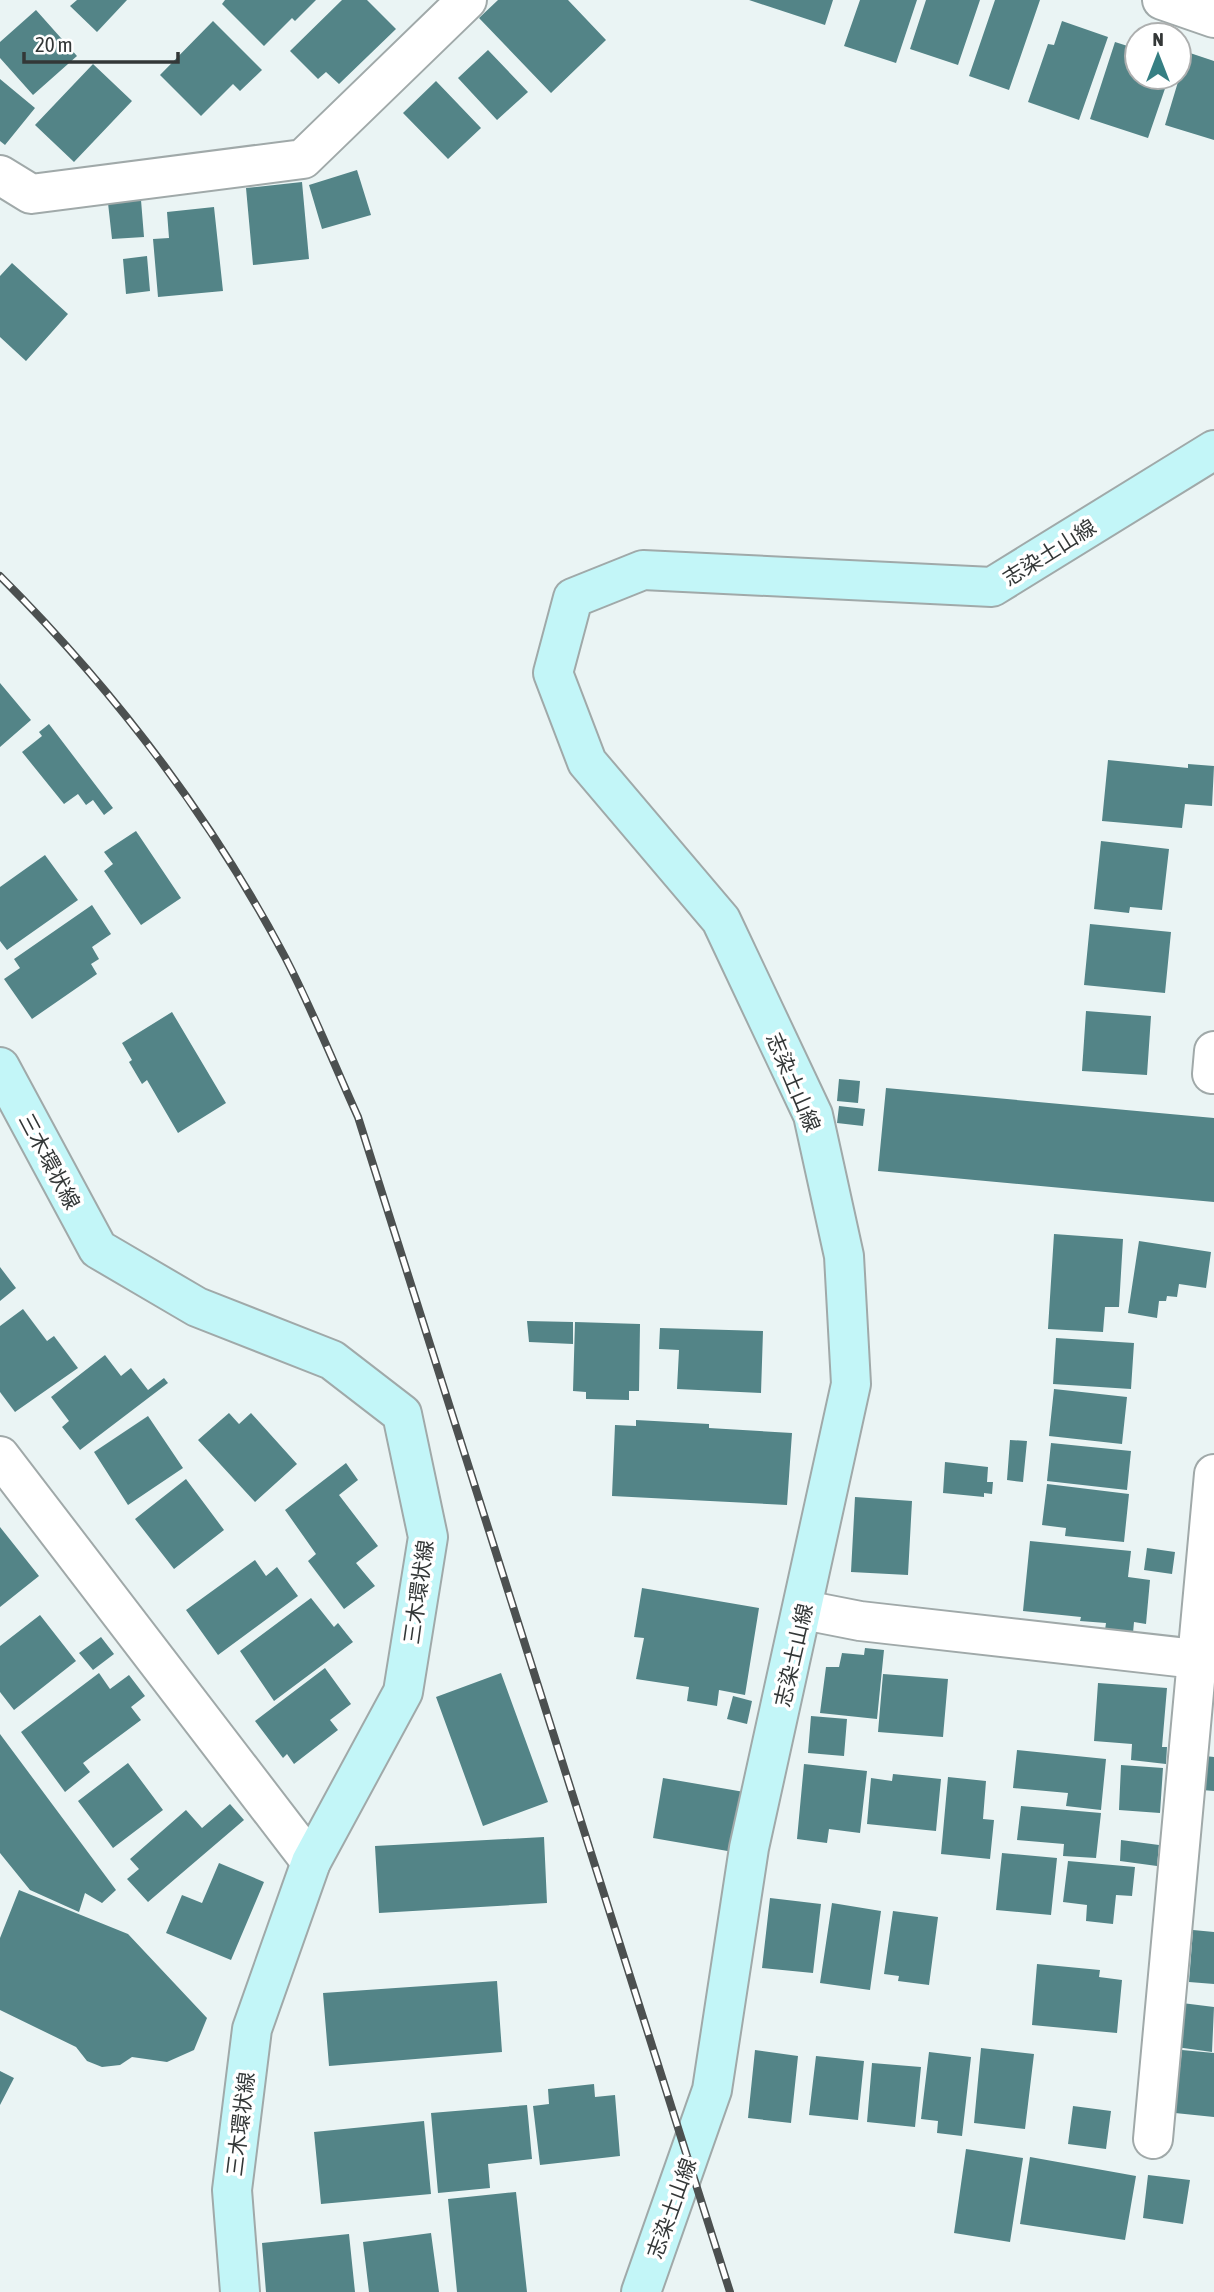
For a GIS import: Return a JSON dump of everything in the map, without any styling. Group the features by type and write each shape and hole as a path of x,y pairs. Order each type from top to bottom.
{"main road":[{"name":"志染土山線","path":"641,2292 712,2090 749,1848 804,1610 851,1384 844,1256 813,1115 721,920 587,762 553,673 573,598 643,570 992,587 1214,450"},
{"name":"三木環状線","path":"0,1068 98,1249 197,1307 332,1360 402,1414 428,1537 403,1692 311,1862 252,2029 232,2190 240,2292"}],"street":[{"path":"0,175 31,194 303,159 467,0"},
{"path":"1162,0 1214,18"},
{"path":"1214,1051 1214,1074"},
{"path":"0,1457 311,1862"},
{"path":"1153,2139 1206,1660 1214,1474"},
{"path":"804,1610 860,1622 1206,1660"}],"building":[{"path":"77,0 127,0 97,32 70,6"},
{"path":"225,0 316,0 295,21 292,18 264,46 222,4"},
{"path":"342,0 367,0 396,29 339,84 326,72 318,79 290,51"},
{"path":"498,0 568,0 606,40 551,93 479,18"},
{"path":"749,0 833,0 825,25"},
{"path":"860,0 917,0 896,63 844,46"},
{"path":"926,0 980,0 958,65 910,49"},
{"path":"995,0 1040,0 1009,90 969,76"},
{"path":"36,10 77,56 33,95 0,58 0,42"},
{"path":"213,21 262,70 240,91 233,84 201,116 160,75"},
{"path":"1062,21 1108,37 1079,120 1028,102 1048,44 1054,45"},
{"path":"1115,42 1123,45 1123,91 1164,91 1148,138 1090,119"},
{"path":"488,50 528,92 497,120 458,78"},
{"path":"1193,54 1214,61 1214,140 1165,125 1175,91 1193,91"},
{"path":"93,64 132,101 74,162 35,125"},
{"path":"0,79 35,108 5,145 0,141"},
{"path":"436,81 481,128 448,159 403,113"},
{"path":"357,170 371,215 322,229 309,185"},
{"path":"302,182 309,259 253,265 246,188"},
{"path":"141,200 144,237 112,239 108,203"},
{"path":"214,207 223,291 158,297 153,239 169,238 167,212"},
{"path":"147,256 150,291 126,294 123,259"},
{"path":"12,263 68,314 26,361 0,337 0,276"},
{"path":"0,683 31,720 0,747"},
{"path":"49,724 113,808 104,815 93,800 86,805 78,794 64,804 22,752 42,736 39,732"},
{"path":"1108,760 1188,768 1188,764 1214,766 1212,806 1185,804 1182,828 1102,821"},
{"path":"136,831 181,898 141,925 104,871 113,864 104,852"},
{"path":"1101,841 1169,849 1162,910 1130,907 1129,913 1094,909"},
{"path":"45,855 78,900 7,950 0,941 0,887"},
{"path":"92,905 111,934 92,947 99,959 91,964 97,974 32,1019 4,979 20,968 14,959"},
{"path":"1090,924 1171,932 1165,993 1084,985"},
{"path":"1086,1011 1151,1016 1147,1075 1082,1071"},
{"path":"172,1012 226,1103 178,1133 147,1080 142,1084 122,1043"},
{"path":"839,1079 860,1081 858,1103 837,1101"},
{"path":"886,1088 1214,1118 1214,1202 878,1171"},
{"path":"839,1106 865,1109 863,1126 837,1123"},
{"path":"1054,1234 1123,1239 1119,1307 1105,1307 1103,1332 1048,1329"},
{"path":"1139,1241 1211,1252 1206,1288 1179,1284 1177,1297 1167,1296 1166,1301 1159,1301 1157,1318 1128,1313"},
{"path":"0,1267 16,1288 0,1301"},
{"path":"23,1309 47,1341 54,1336 78,1368 15,1412 0,1392 0,1326"},
{"path":"527,1321 573,1322 573,1344 529,1342"},
{"path":"575,1322 640,1324 639,1391 629,1391 629,1400 586,1399 586,1392 573,1391"},
{"path":"660,1328 763,1331 761,1393 677,1389 679,1350 659,1349"},
{"path":"1056,1338 1134,1343 1131,1389 1053,1384"},
{"path":"105,1355 121,1376 131,1368 148,1390 164,1378 168,1383 80,1450 62,1427 69,1421 51,1397"},
{"path":"1054,1389 1127,1397 1122,1444 1049,1436"},
{"path":"229,1413 239,1424 251,1413 297,1464 255,1502 198,1440"},
{"path":"148,1416 183,1468 128,1505 94,1452"},
{"path":"636,1420 792,1433 787,1505 612,1496 615,1425 636,1426"},
{"path":"1010,1440 1027,1441 1023,1482 1007,1480"},
{"path":"1051,1443 1131,1451 1127,1490 1047,1481"},
{"path":"945,1462 988,1467 987,1482 993,1482 992,1494 984,1493 984,1497 943,1493"},
{"path":"346,1463 358,1480 339,1495 378,1546 356,1563 375,1586 344,1609 308,1561 316,1554 285,1510"},
{"path":"186,1479 224,1530 174,1569 135,1519"},
{"path":"1047,1484 1129,1494 1124,1542 1065,1536 1066,1528 1042,1525"},
{"path":"855,1497 912,1501 908,1575 851,1572"},
{"path":"0,1527 39,1576 0,1607"},
{"path":"1030,1541 1131,1551 1128,1577 1150,1580 1146,1624 1134,1622 1133,1633 1105,1630 1106,1623 1080,1621 1081,1617 1023,1611"},
{"path":"1147,1548 1175,1552 1172,1574 1144,1570"},
{"path":"255,1560 266,1576 277,1567 298,1596 218,1655 186,1610"},
{"path":"642,1588 759,1608 745,1695 719,1690 717,1706 687,1701 689,1687 636,1679 644,1638 634,1637"},
{"path":"311,1598 334,1627 338,1623 353,1642 274,1701 240,1651"},
{"path":"40,1615 76,1661 14,1710 0,1692 0,1646"},
{"path":"101,1637 114,1654 93,1670 79,1653"},
{"path":"865,1648 884,1650 877,1719 820,1713 826,1667 839,1667 842,1653 864,1655"},
{"path":"325,1668 351,1704 330,1720 338,1730 294,1764 287,1754 283,1758 255,1721"},
{"path":"99,1673 110,1689 129,1675 145,1696 131,1707 141,1720 83,1763 90,1772 65,1792 21,1732"},
{"path":"501,1673 548,1802 483,1826 436,1697"},
{"path":"883,1674 948,1679 943,1737 878,1732"},
{"path":"1098,1683 1167,1688 1162,1747 1167,1747 1166,1764 1131,1760 1132,1744 1094,1741"},
{"path":"733,1696 752,1701 747,1724 727,1719"},
{"path":"811,1716 847,1719 844,1756 808,1753"},
{"path":"0,1734 116,1890 102,1903 85,1893 79,1912 30,1890 0,1853"},
{"path":"1017,1750 1106,1759 1101,1810 1066,1806 1068,1793 1013,1788"},
{"path":"1205,1756 1214,1757 1214,1791 1202,1790"},
{"path":"128,1763 163,1810 113,1848 78,1801"},
{"path":"804,1764 867,1771 860,1833 829,1829 827,1843 797,1839"},
{"path":"1121,1765 1163,1768 1160,1813 1119,1810"},
{"path":"893,1774 941,1779 936,1831 867,1824 871,1778 892,1781"},
{"path":"948,1777 986,1781 983,1819 994,1820 990,1859 941,1854"},
{"path":"663,1778 750,1793 739,1853 653,1838"},
{"path":"230,1804 244,1820 148,1902 127,1879 139,1869 130,1859 186,1810 202,1828"},
{"path":"1021,1806 1101,1813 1096,1858 1063,1856 1064,1844 1017,1840"},
{"path":"544,1837 547,1903 379,1913 375,1846"},
{"path":"1121,1840 1159,1845 1157,1866 1120,1861"},
{"path":"1002,1853 1057,1858 1051,1915 996,1910"},
{"path":"1068,1861 1135,1867 1132,1896 1116,1895 1113,1924 1086,1921 1087,1905 1063,1902"},
{"path":"219,1863 264,1882 231,1960 166,1933 182,1895 202,1903"},
{"path":"19,1890 128,1934 207,2018 194,2050 167,2062 132,2057 120,2065 102,2067 87,2061 76,2047 0,2010 0,1938"},
{"path":"770,1898 821,1904 813,1973 762,1968"},
{"path":"832,1903 881,1911 870,1990 820,1983"},
{"path":"893,1911 938,1917 929,1985 898,1981 899,1976 884,1974"},
{"path":"1193,1930 1214,1932 1214,1984 1189,1982"},
{"path":"1037,1964 1100,1970 1099,1977 1122,1980 1117,2033 1032,2025"},
{"path":"497,1981 502,2052 329,2066 323,1993"},
{"path":"1182,2003 1214,2007 1212,2052 1176,2047"},
{"path":"981,2048 1034,2054 1025,2129 974,2123"},
{"path":"755,2050 798,2056 791,2123 748,2118"},
{"path":"1182,2050 1214,2053 1214,2117 1175,2113"},
{"path":"929,2052 971,2057 962,2136 937,2133 938,2121 921,2119"},
{"path":"816,2056 864,2061 858,2120 809,2115"},
{"path":"872,2063 921,2067 915,2127 867,2122"},
{"path":"0,2071 14,2078 0,2105"},
{"path":"594,2084 595,2097 615,2095 620,2156 540,2165 533,2106 549,2104 548,2089"},
{"path":"527,2105 532,2159 488,2164 490,2188 438,2193 431,2113"},
{"path":"1073,2106 1111,2111 1106,2149 1068,2144"},
{"path":"424,2121 431,2194 321,2204 314,2132"},
{"path":"966,2149 1023,2158 1010,2242 954,2233"},
{"path":"1030,2157 1136,2176 1125,2240 1020,2224"},
{"path":"1148,2175 1190,2180 1183,2224 1143,2218"},
{"path":"516,2192 527,2292 457,2292 448,2199"},
{"path":"431,2233 439,2292 369,2292 363,2242"},
{"path":"349,2234 355,2292 266,2292 262,2243"}],"railway":[{"path":"0,576 120,709 192,804 225,854 285,957 358,1117 730,2292"}]}
